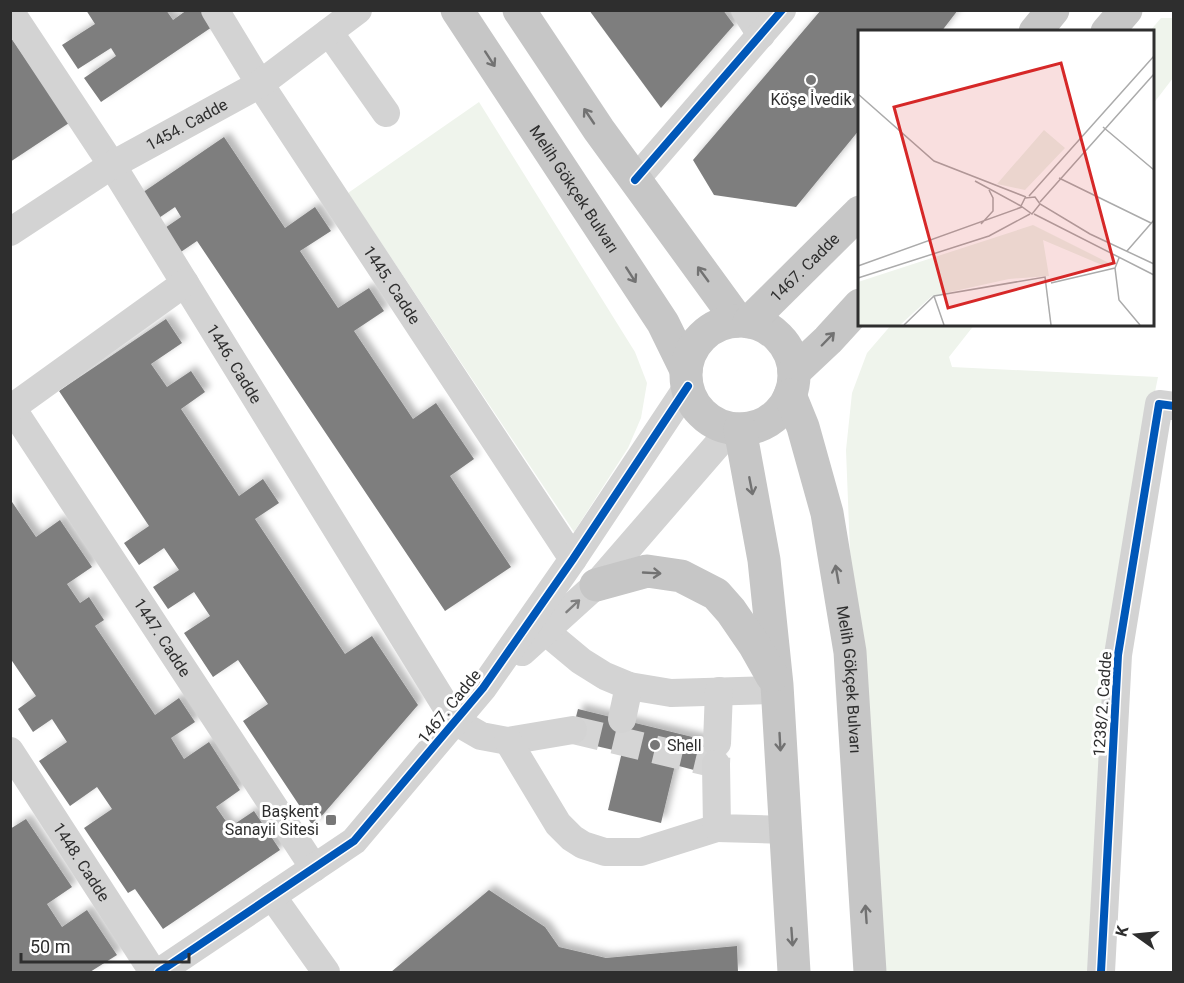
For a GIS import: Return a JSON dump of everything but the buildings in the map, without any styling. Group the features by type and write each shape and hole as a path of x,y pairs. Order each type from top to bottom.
{"main road":[{"name":"Melih Gökçek Bulvarı","path":"458,10 663,323 687,378"},
{"path":"519,10 635,180 743,321 763,326 785,345 791,358 792,383"},
{"path":"1037,30 1053,10"},
{"path":"1109,30 1126,10"},
{"name":"1467. Cadde","path":"687,378 693,349 707,332 727,322 743,321 858,214"},
{"path":"687,378 692,398 699,410 708,418 720,425 736,428 756,426 771,419 782,409 792,383 858,306"},
{"name":"Melih Gökçek Bulvarı","path":"792,383 827,513 850,652 870,972"},
{"path":"736,428 764,560 777,687 794,972"},
{"path":"596,585 647,571 681,576 716,594 755,646 777,687"}],"street":[{"name":"1445. Cadde","path":"215,10 260,84 573,559"},
{"name":"1454. Cadde","path":"10,232 112,165 260,84 358,10"},
{"path":"746,10 761,35"},
{"path":"635,180 782,10"},
{"name":"1446. Cadde","path":"10,11 112,165 455,721"},
{"path":"329,32 386,113"},
{"path":"11,407 185,283"},
{"name":"1467. Cadde","path":"159,972 354,841 483,688 573,559 687,378"},
{"name":"1238/2. Cadde","path":"1101,972 1118,655 1166,405"},
{"name":"1447. Cadde","path":"11,407 314,868"},
{"name":"1467. Cadde","path":"483,688 596,585 736,428"},
{"path":"546,631 581,661 604,676 629,686 671,693 777,687"},
{"path":"622,719 629,686"},
{"path":"717,828 718,691"},
{"path":"455,721 481,736 508,741 573,730"},
{"path":"508,741 558,824 583,845 605,852 642,852 717,828 786,830"},
{"name":"1448. Cadde","path":"10,751 153,972"},
{"path":"272,896 326,972"}],"shaded area":[{"path":"1161,18 1173,18 1173,78 1154,103 1154,30 1151,30"},
{"path":"479,102 635,352 647,383 641,418 628,448 574,532 348,193"},
{"path":"890,326 973,326 949,357 952,367 1158,377 1113,601 1094,972 878,972 850,552 846,450 852,393 867,353"}],"tunnel":[{"path":"573,730 716,764 717,743"}],"cycle path":[{"path":"635,180 782,10"},
{"path":"159,972 354,841 483,688 573,559 688,386"},
{"path":"1101,972 1118,655 1159,404 1174,406"}],"place":[{"name":"Köşe İvedik","path":"811,80"},
{"name":"Shell","path":"655,745"},
{"name":"Başkent Sanayii Sitesi","path":"331,820"}]}
